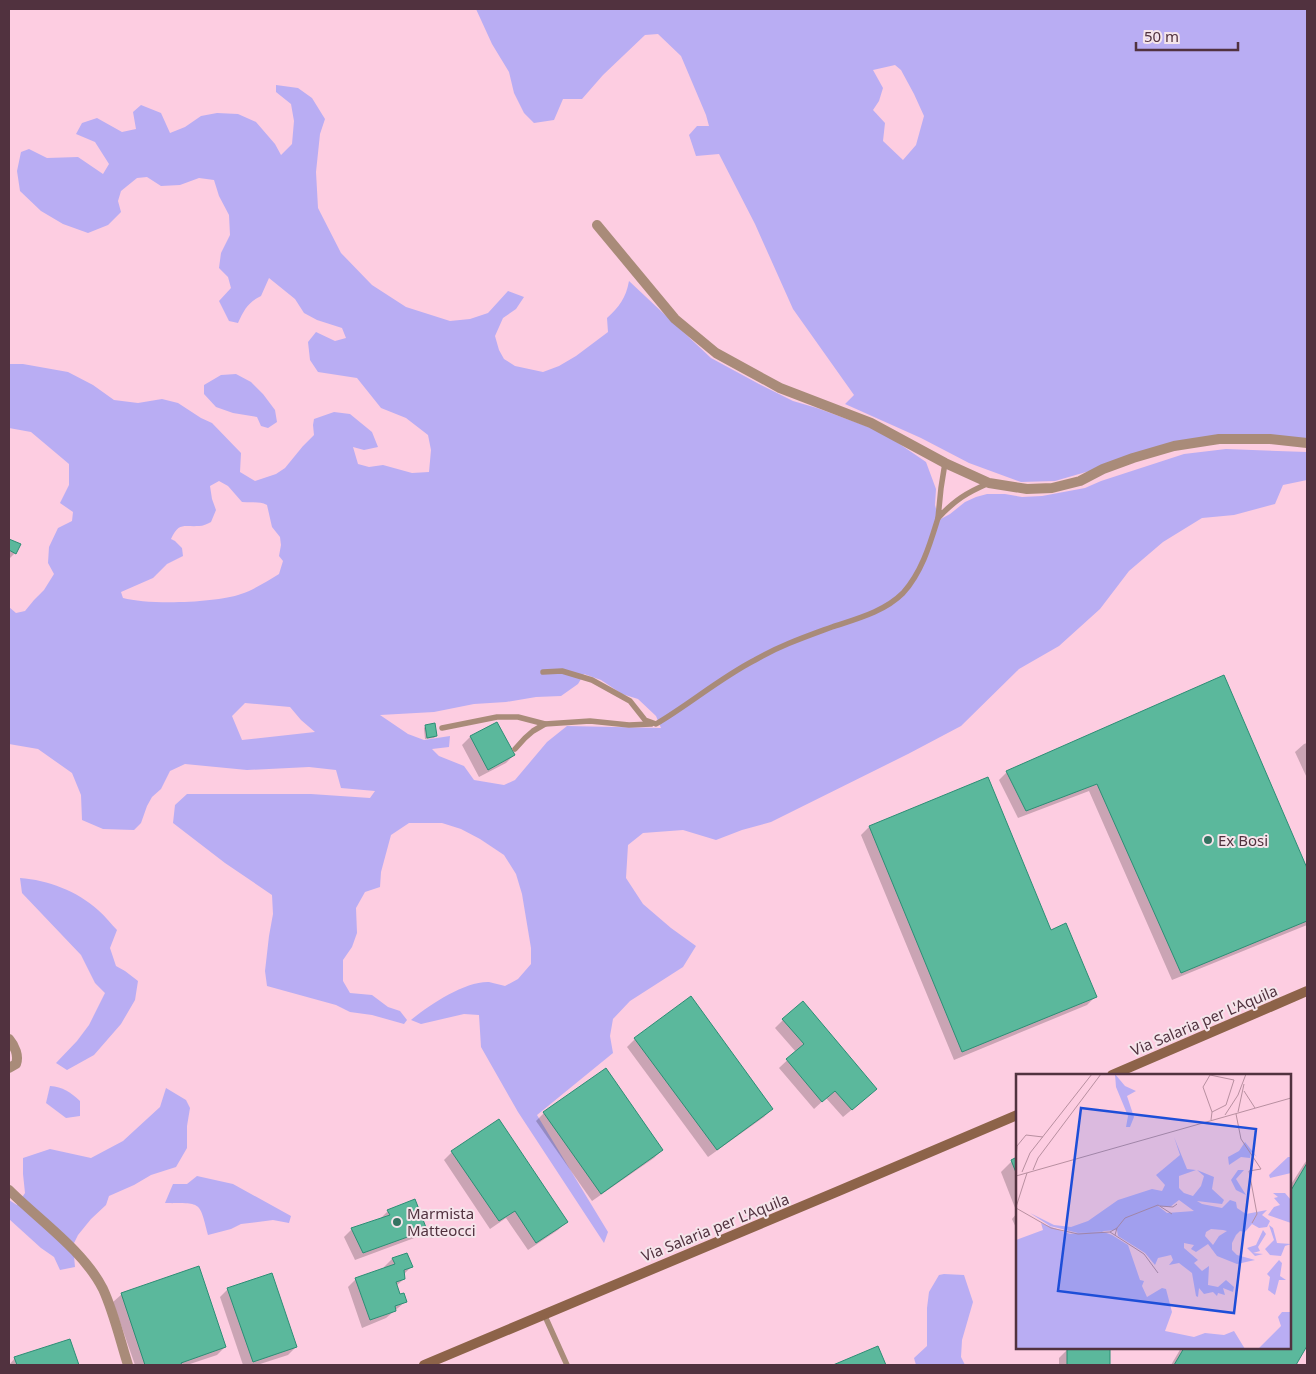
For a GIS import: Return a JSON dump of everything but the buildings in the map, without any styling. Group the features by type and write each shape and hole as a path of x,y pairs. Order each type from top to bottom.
{"main road":[{"name":"Via Salaria per L'Aquila","path":"1114,1074 1307,991"},
{"name":"Via Salaria per L'Aquila","path":"424,1365 822,1199 1016,1115"}],"street":[{"path":"597,225 675,319 716,353 780,388 871,423 946,463 989,483 1026,489 1052,488 1080,481 1133,458 1174,446 1219,439 1270,439 1307,443"},
{"path":"9,1039 18,1060 16,1064 9,1068"},
{"path":"9,1190 82,1258 102,1288 113,1314 128,1365"}],"lane":[{"path":"442,728 497,717 518,717 546,724 583,721 629,725 656,724 725,676 754,660 788,643 872,613 889,605 903,592 917,573 928,551 938,518 946,463"},
{"path":"938,518 951,504 968,492 989,483"},
{"path":"543,672 562,672 592,680 630,701 645,720 656,724"},
{"path":"516,749 533,731 546,724"},
{"path":"544,1314 567,1365"}],"shaded area":[{"path":"476,9 1307,9 1307,439 1200,439 1055,481 1021,482 969,463 921,438 845,404 854,395 793,309 755,224 719,154 696,156 689,135 697,126 709,126 681,56 658,34 645,35 603,75 582,99 563,99 554,120 534,123 524,113 514,93 509,72 492,44","holes":["895,65 901,70 924,116 916,145 903,160 883,141 885,123 873,110 879,101 883,88 873,70"]},
{"path":"276,85 298,88 312,98 325,119 320,134 316,172 318,208 341,253 372,285 406,307 450,321 470,319 488,313 508,291 524,297 516,309 503,318 495,336 504,359 515,366 543,372 559,366 576,356 608,332 607,318 621,302 629,281 711,358 793,401 882,432 926,462 936,489 935,505 939,520 965,502 987,494 1005,494 1022,497 1042,496 1085,488 1184,454 1226,449 1307,452 1307,480 1283,485 1275,504 1234,515 1202,518 1163,542 1129,571 1100,609 1059,646 1019,669 961,726 771,822 716,840 683,830 643,833 628,845 626,878 643,904 696,946 683,967 630,1001 613,1019 610,1036 613,1053 537,1115 608,1232 604,1243 518,1112 481,1047 479,1015 464,1014 421,1024 411,1020 437,1001 469,985 489,982 505,986 518,979 531,964 531,948 522,894 516,874 504,855 461,829 442,823 409,823 391,835 381,872 380,887 365,892 356,908 357,933 352,947 343,960 343,981 350,993 372,995 388,1007 400,1011 407,1020 404,1024 372,1015 350,1012 336,1005 267,986 265,971 273,914 272,895 225,863 173,823 175,805 187,794 311,794 370,798 375,791 341,788 336,770 309,767 247,770 185,764 170,771 161,789 152,797 141,823 134,830 103,829 82,820 81,795 72,773 38,749 9,744 9,607 16,613 25,611 44,590 54,574 48,563 49,547 58,528 72,521 73,512 60,503 69,485 69,464 31,432 9,428 9,364 23,364 68,372 93,385 114,400 138,403 162,399 178,403 212,423 241,453 240,472 255,481 276,474 285,468 314,435 314,419 334,412 350,414 372,432 378,447 364,450 353,447 358,464 369,467 383,465 412,473 429,472 431,450 428,435 406,418 381,408 357,378 318,372 310,360 308,342 316,332 335,341 346,338 342,328 317,320 304,313 295,299 269,278 261,296 247,307 238,323 229,321 219,301 231,288 228,277 219,268 221,253 230,235 229,215 219,196 214,180 199,178 180,185 161,186 147,177 137,178 121,191 118,201 121,212 108,225 88,233 63,224 41,211 20,191 17,171 21,152 29,149 47,158 78,157 103,174 109,164 95,142 76,134 82,123 97,118 122,132 136,129 133,112 141,105 161,113 170,133 185,127 201,116 217,113 238,114 256,122 275,144 281,155 292,144 294,121 291,104 276,92","holes":["219,481 228,486 242,502 267,505 272,527 280,537 279,556 283,561 279,574 246,592 230,597 199,601 165,602 148,602 123,598 121,592 153,578 167,564 183,556 182,548 171,539 179,528 182,526 200,526 211,522 216,510 210,486","584,674 601,680 622,694 638,699 656,716 661,728 567,726 547,742 515,780 504,785 474,780 464,766 439,756 432,749 449,747 450,736 424,740 408,734 380,715 434,712 474,704 561,696 578,684","245,703 290,707 315,732 242,740 232,716"]},
{"path":"236,374 251,382 263,394 275,410 277,422 268,428 261,426 257,417 233,413 216,407 204,394 204,385 221,375"},
{"path":"20,878 51,884 71,892 90,903 117,930 110,948 116,966 138,981 135,1000 121,1024 94,1055 67,1070 56,1063 89,1025 105,993 95,983 81,955 22,893"},
{"path":"50,1086 66,1090 80,1101 80,1116 66,1118 46,1103"},
{"path":"166,1088 186,1100 190,1108 187,1126 187,1148 176,1167 151,1175 109,1196 106,1205 91,1219 78,1235 73,1245 75,1267 60,1270 54,1257 41,1248 9,1219 9,1200 17,1205 25,1193 23,1158 50,1149 91,1158 123,1141 160,1107"},
{"path":"197,1176 233,1184 291,1216 289,1223 273,1220 241,1224 231,1229 208,1235 203,1215 197,1206 186,1203 165,1203 173,1184 187,1184"},
{"path":"939,1275 964,1275 973,1302 962,1340 961,1357 965,1365 916,1365 914,1358 927,1346 929,1292"}],"place":[{"name":"Ex Bosi","path":"1208,840"},
{"name":"Marmista Matteocci","path":"397,1222"}]}
